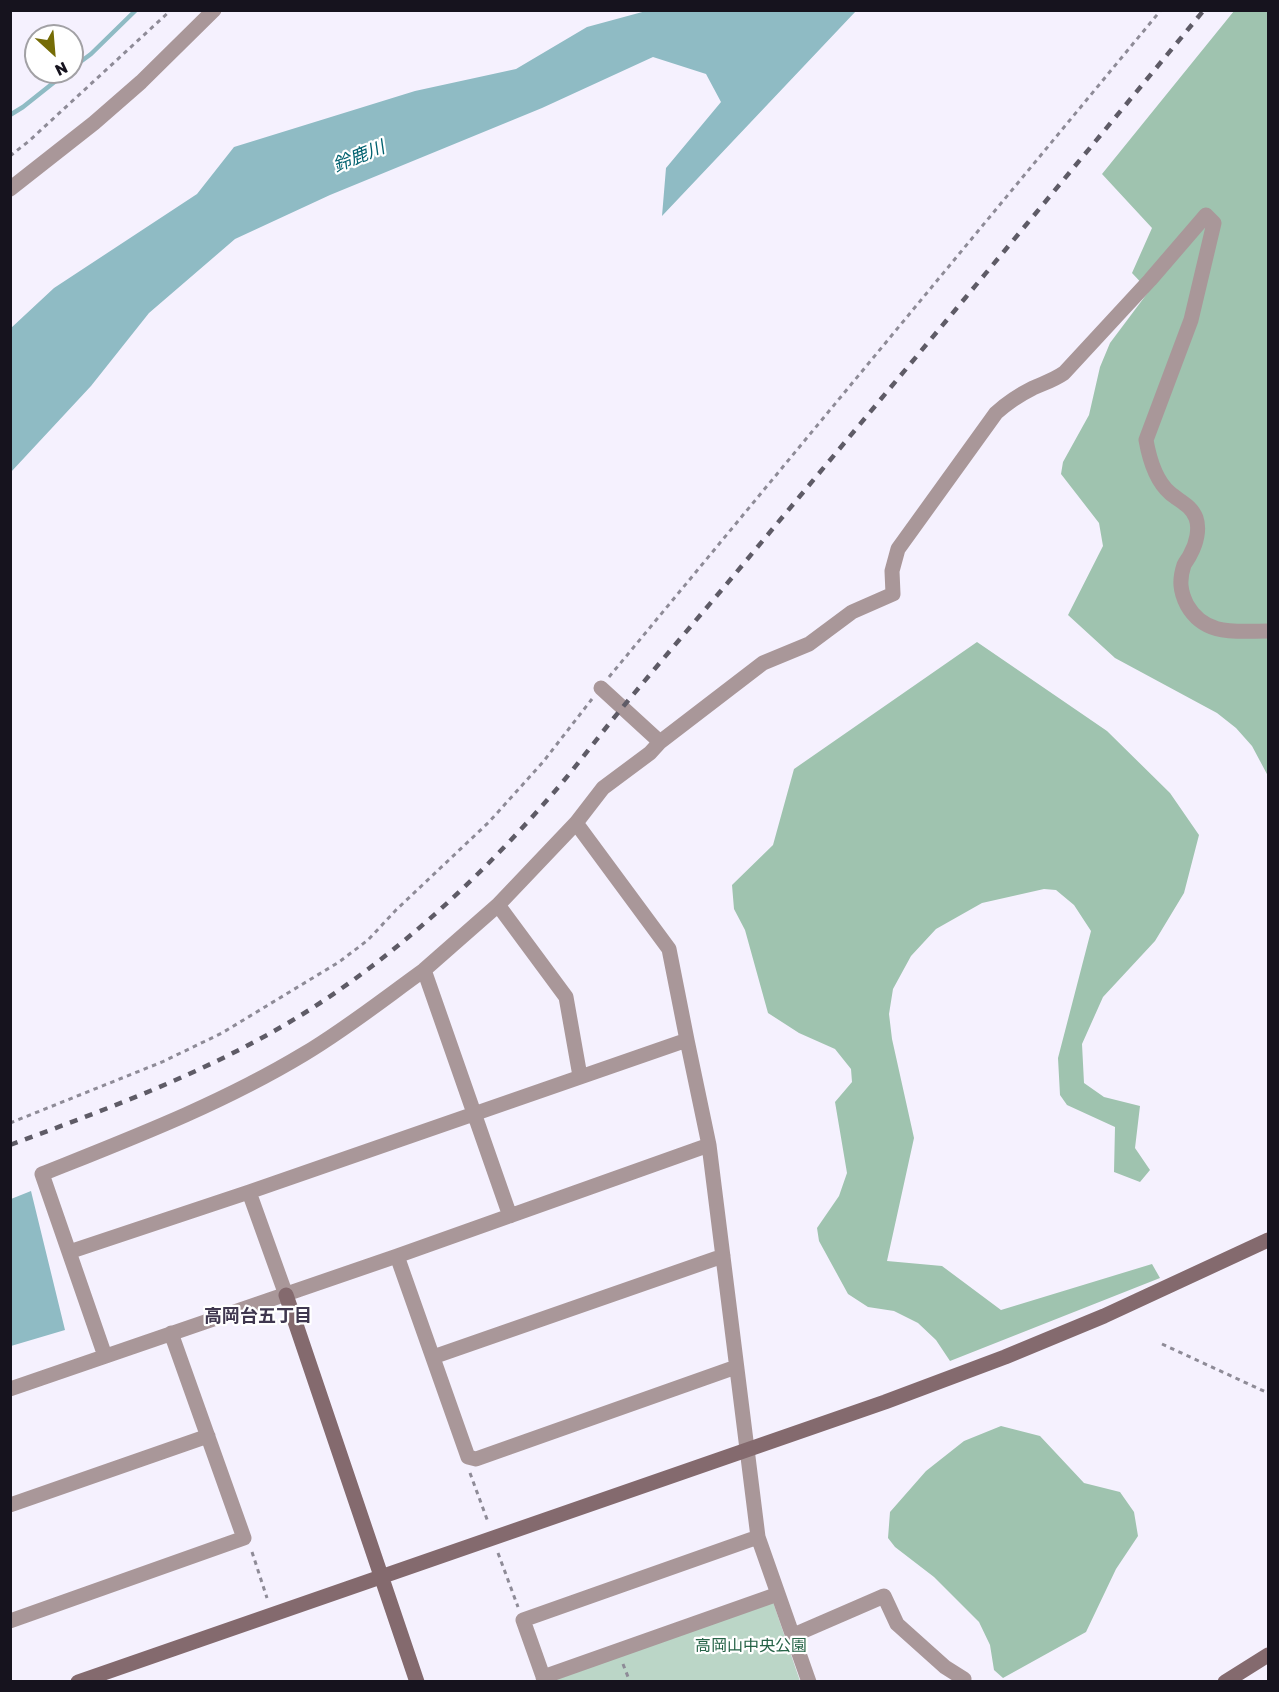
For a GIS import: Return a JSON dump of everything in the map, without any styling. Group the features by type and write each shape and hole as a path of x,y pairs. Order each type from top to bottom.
{"street":[{"path":"10,189 94,123 141,82 214,10"},
{"path":"105,1356 42,1174 202,1108 304,1054 347,1025 424,970 498,905 576,823 603,788 650,753 660,742 763,663 808,644 852,612 892,594 892,571 898,549 996,413 1009,401 1064,373 1206,215 1214,223 1191,320 1146,440 1148,455 1162,485 1191,509 1196,519 1196,540 1185,561 1181,575 1181,590 1190,610 1204,625 1228,631 1269,632"},
{"path":"601,688 660,742"},
{"path":"576,823 669,949 709,1145 758,1537 809,1682"},
{"path":"498,905 566,997 580,1076"},
{"path":"424,970 510,1216"},
{"path":"69,1252 687,1040"},
{"path":"10,1389 397,1256 709,1145"},
{"path":"249,1192 286,1294 417,1682"},
{"path":"78,1682 885,1402 1005,1357 1104,1316 1269,1240"},
{"path":"397,1256 468,1456 476,1459 736,1367"},
{"path":"433,1358 723,1256"},
{"path":"10,1621 244,1538 171,1333"},
{"path":"10,1505 208,1436"},
{"path":"758,1537 523,1620 544,1679 778,1594"},
{"path":"794,1635 884,1596 897,1624 945,1666 964,1679 959,1682"},
{"path":"1225,1682 1269,1655"}],"path":[{"path":"10,156 171,10"},
{"path":"10,1123 172,1057 222,1033 339,962 368,940 396,910 489,822 543,762 601,688 1161,10"},
{"path":"1162,1344 1269,1393"},
{"path":"468,1456 468,1469 488,1522"},
{"path":"244,1538 249,1546 267,1598"},
{"path":"498,1553 523,1620"}],"green space":[{"path":"1234,11 1268,11 1268,776 1252,746 1236,728 1217,713 1115,658 1068,615 1103,546 1099,523 1061,474 1063,462 1089,415 1100,367 1110,343 1149,291 1132,273 1152,228 1102,174"},
{"path":"977,642 1107,731 1170,793 1199,835 1184,893 1155,941 1103,997 1082,1044 1084,1083 1104,1097 1140,1106 1135,1148 1150,1170 1140,1182 1114,1172 1115,1127 1067,1105 1060,1095 1058,1058 1091,931 1074,905 1056,890 1044,889 982,903 936,929 911,956 893,989 889,1014 892,1039 914,1138 887,1261 942,1266 1001,1310 1152,1264 1160,1278 950,1361 936,1340 918,1323 894,1311 868,1307 848,1294 819,1241 817,1228 839,1196 847,1173 835,1102 852,1082 851,1069 835,1049 799,1033 768,1013 745,930 734,909 732,885 773,845 794,769"},
{"path":"1001,1426 1040,1436 1084,1483 1120,1492 1134,1512 1138,1536 1116,1569 1086,1632 1003,1678 994,1670 990,1645 979,1622 934,1577 895,1547 888,1538 890,1512 926,1471 964,1441"},
{"name":"高岡山中央公園","path":"773,1602 800,1681 553,1682 552,1679"}],"water":[{"name":"鈴鹿川","path":"646,11 856,11 662,216 666,168 721,102 706,74 653,57 542,108 330,195 235,239 149,313 91,386 11,472 11,328 54,288 197,194 234,147 415,91 516,69 587,27"},
{"path":"31,1191 65,1330 11,1346 11,1199"}],"waterway":[{"path":"84,59 136,10"},
{"path":"10,115 52,84"}],"railway":[{"path":"10,1145 171,1082 249,1045 286,1024 354,980 384,957 470,882 558,788 622,708 1204,10"}],"district":[{"name":"高岡台五丁目","path":"258,1317"}]}
